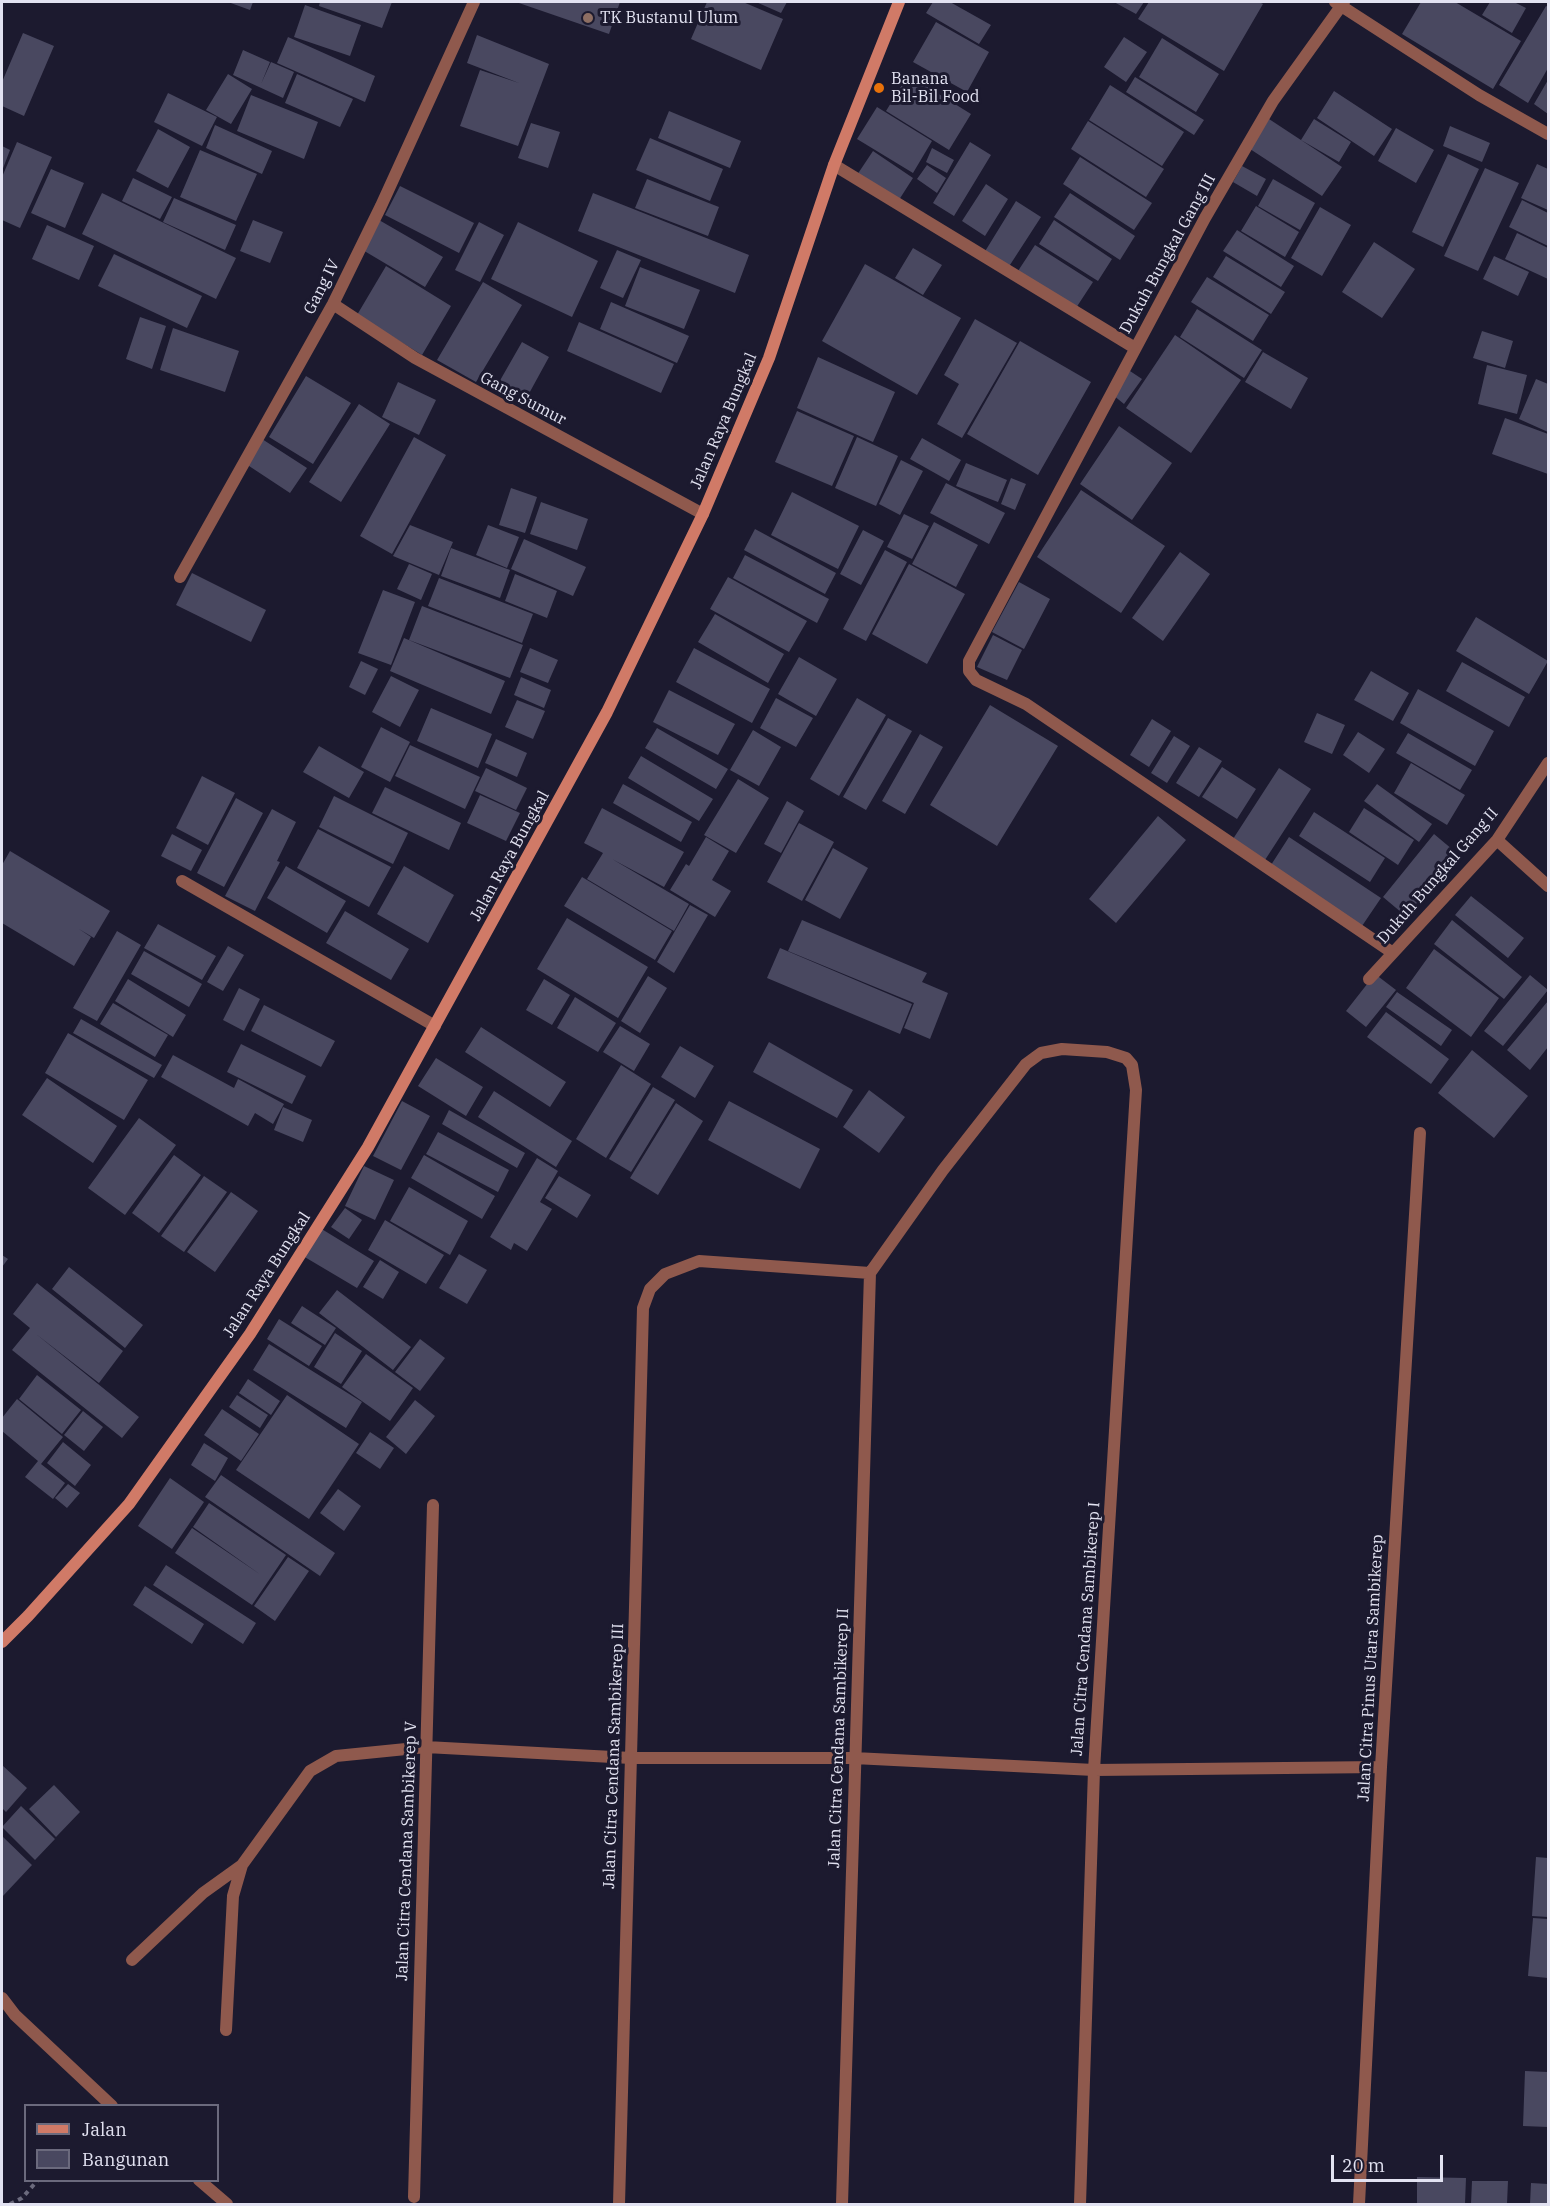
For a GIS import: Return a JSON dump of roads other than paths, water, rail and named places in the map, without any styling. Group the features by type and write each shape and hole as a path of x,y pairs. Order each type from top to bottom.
{"street":[{"name":"Gang IV","path":"180,577 333,304 381,206 474,2"},
{"name":"Jalan Raya Bungkal","path":"2,1642 129,1504 243,1344 368,1147 607,712 703,514 769,358 834,165 899,2"},
{"name":"Dukuh Bungkal Gang III","path":"834,165 1135,348 1204,218 1274,101 1340,3"},
{"path":"1340,3 1479,95 1548,134"},
{"name":"Gang Sumur","path":"333,304 415,358 703,514"},
{"path":"1135,348 969,661 969,671 976,680 1026,704 1393,952"},
{"name":"Dukuh Bungkal Gang II","path":"1368,979 1497,840 1548,763"},
{"path":"1497,840 1548,886"},
{"path":"182,881 435,1026"},
{"name":"Jalan Citra Cendana Sambikerep I","path":"870,1274 943,1170 1026,1064 1041,1053 1062,1049 1107,1052 1126,1058 1132,1065 1136,1090 1094,1770 1080,2205"},
{"name":"Jalan Citra Pinus Utara Sambikerep","path":"1359,2205 1381,1767 1420,1133"},
{"name":"Jalan Citra Cendana Sambikerep III","path":"619,2205 643,1308 650,1289 665,1274 699,1261 870,1274"},
{"name":"Jalan Citra Cendana Sambikerep II","path":"842,2205 870,1274"},
{"name":"Jalan Citra Cendana Sambikerep V","path":"414,2197 433,1506"},
{"path":"132,1960 203,1893 242,1865 310,1770 336,1756 426,1747 631,1758 854,1758 1094,1770 1381,1767"},
{"path":"226,2030 233,1896 242,1865"},
{"path":"2,1998 15,2014 110,2104"},
{"path":"200,2182 227,2205"}],"place":[{"name":"TK Bustanul Ulum","path":"588,18"},
{"name":"Banana Bil-Bil Food","path":"879,88"}]}
